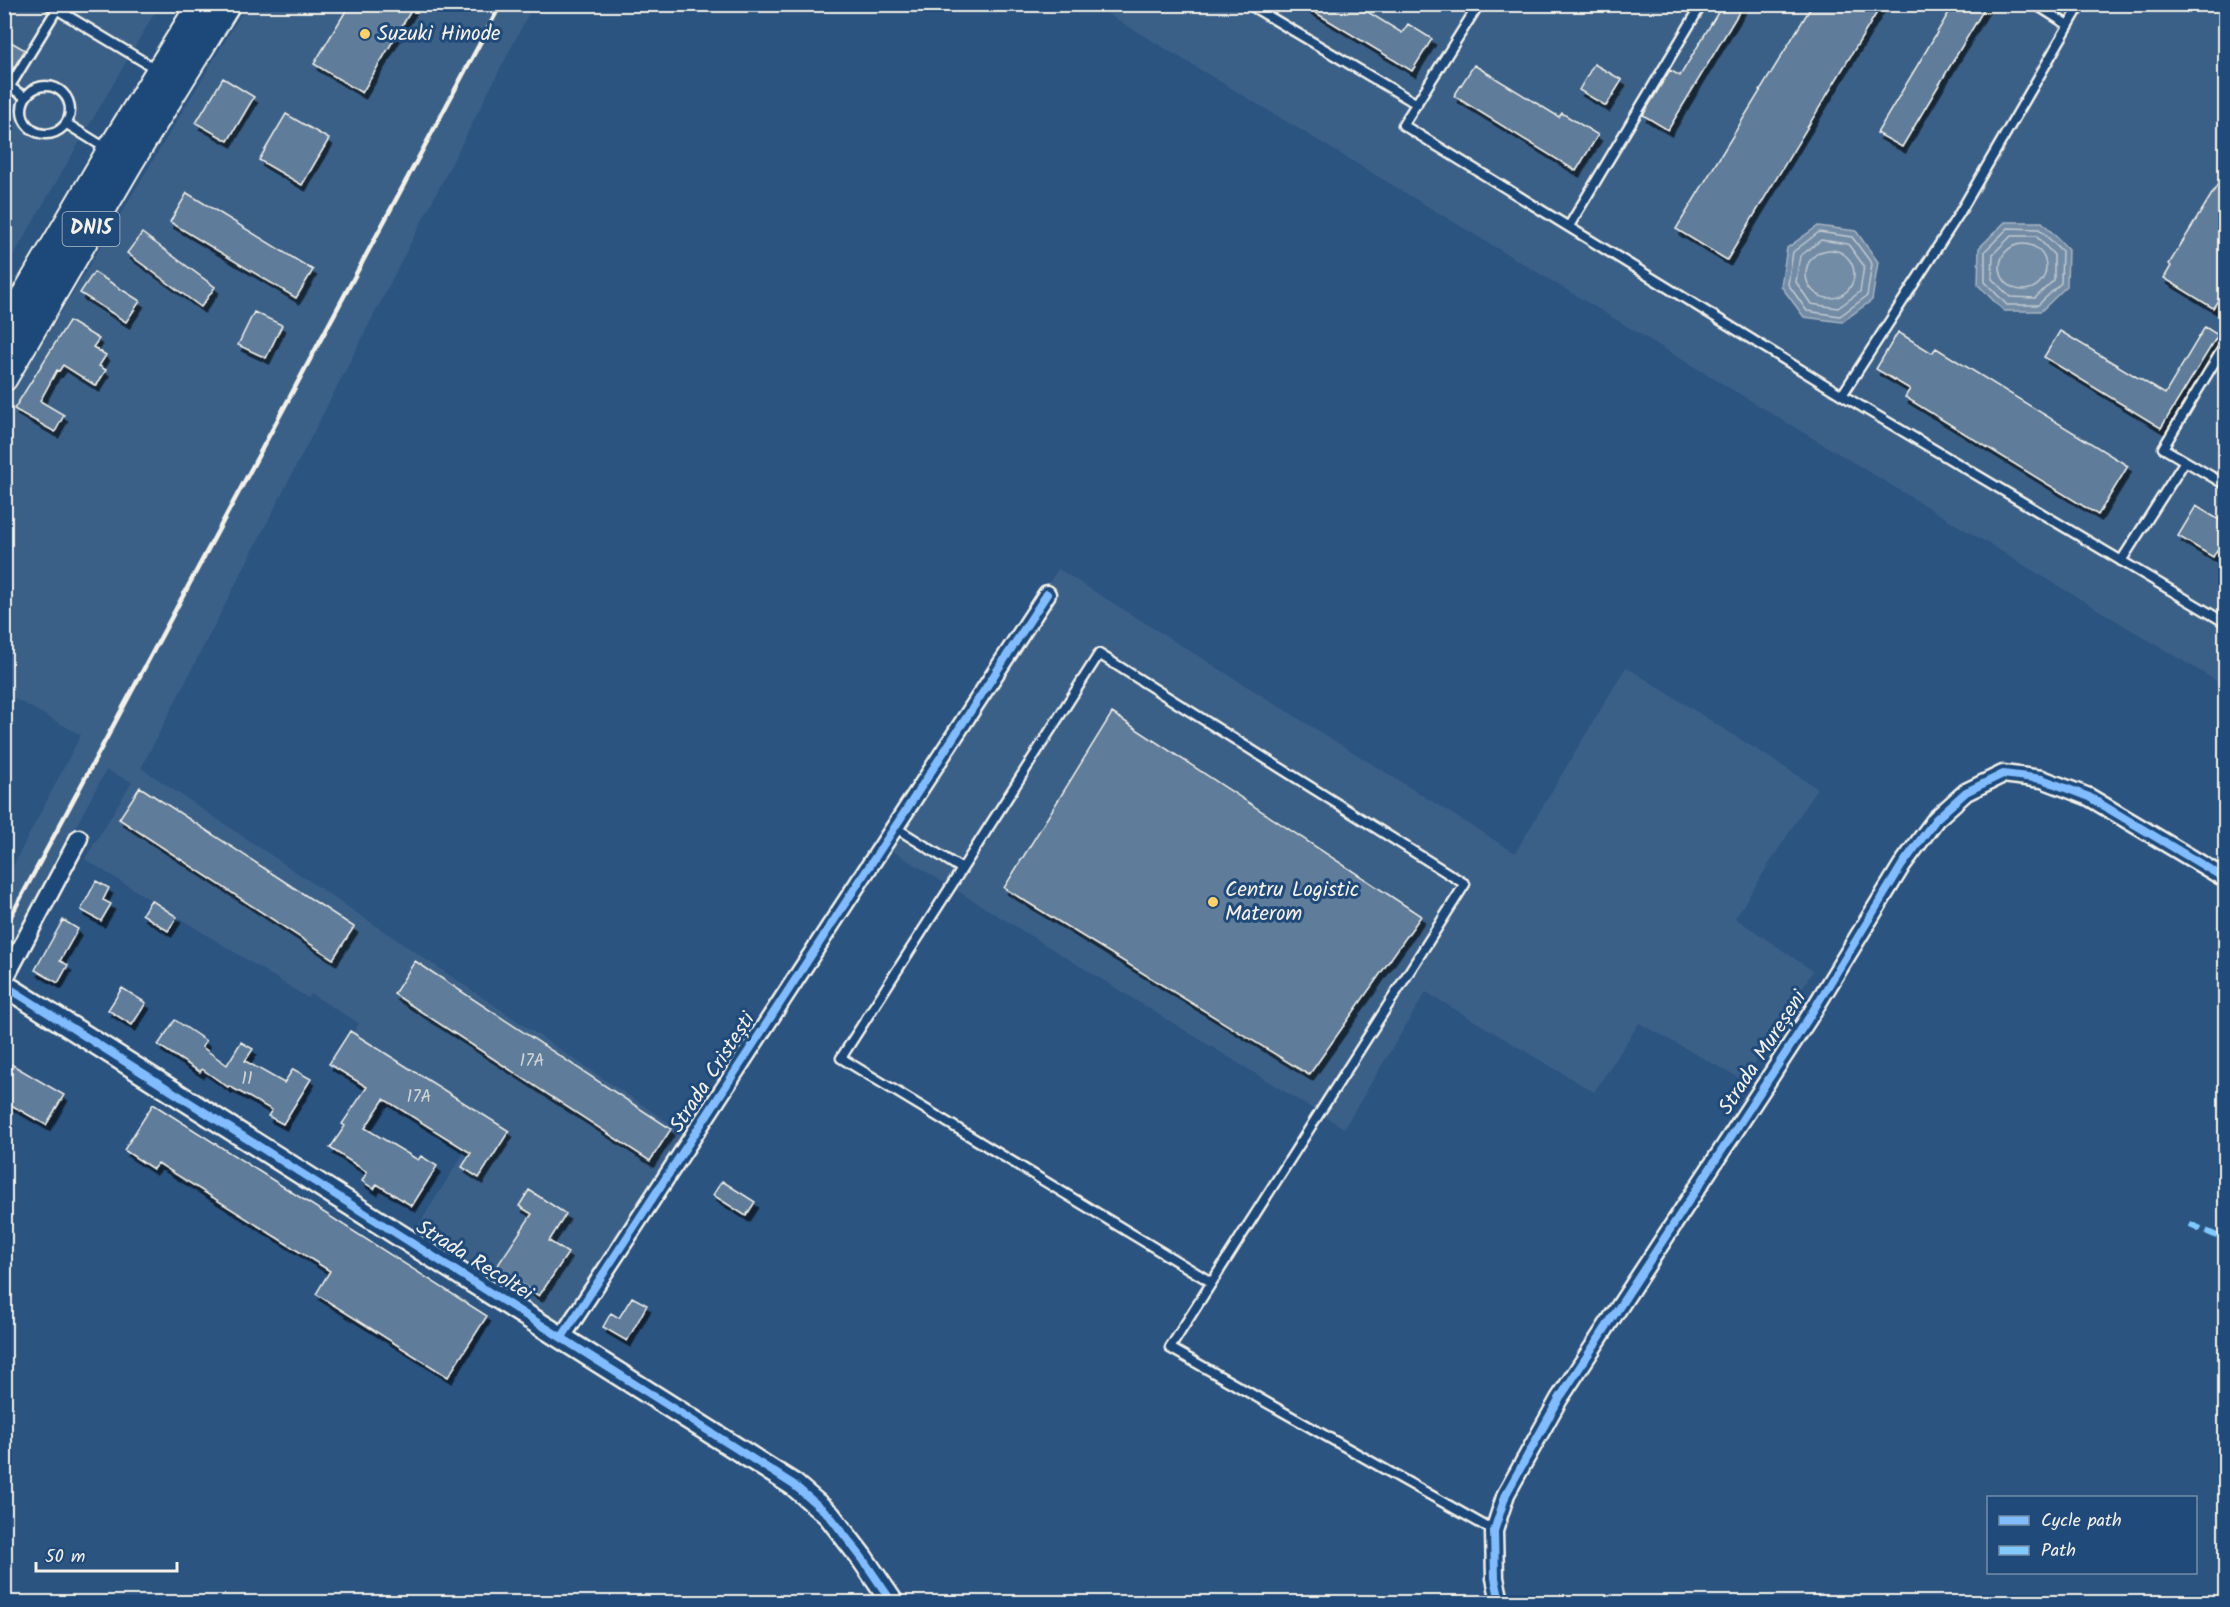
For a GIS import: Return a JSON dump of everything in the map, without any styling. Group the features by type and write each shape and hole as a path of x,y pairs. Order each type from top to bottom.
{"main road":[{"name":"DN15","path":"4,378 169,77 201,4"},
{"name":"DN15","path":"4,331 110,151 227,4"}],"street":[{"name":"Strada Cristești","path":"562,1337 1047,594"},
{"name":"Strada Mureșeni","path":"1500,1602 1495,1578 1494,1531 1506,1494 1559,1399 1808,1019 1902,865 1936,819 1966,792 2003,774 2042,779 2088,797 2226,879"},
{"path":"4,980 78,838"},
{"name":"Strada Recoltei","path":"4,985 794,1485 829,1515 892,1602"}],"lane":[{"path":"1248,4 1417,104"},
{"path":"1479,4 1403,124 1842,395 2226,623"},
{"path":"1569,226 1702,4"},
{"path":"2035,4 2068,25"},
{"path":"1842,395 1959,214 2081,4"},
{"path":"4,96 53,7 169,77"},
{"path":"10,87 25,97"},
{"path":"41,87 57,88 64,93 71,109 67,124 53,134 38,134 30,129 22,116 25,97 32,90 41,87"},
{"path":"67,124 110,151"},
{"path":"2226,343 2163,448 2226,485"},
{"path":"2121,561 2185,461"},
{"path":"1211,1282 841,1058 1100,654 1465,884 1170,1348 1494,1531"},
{"path":"896,828 962,869"}],"shaded area":[{"path":"5,5 159,5 5,270"},
{"path":"247,5 533,5 141,768 690,1137 564,1326 418,1226 467,1148 334,1065 359,1023 311,994 308,998 85,859 132,782 106,770 48,878 8,963 5,976 5,881 81,735 5,693 5,405"},
{"path":"1093,5 2225,5 2225,686"},
{"path":"1058,569 1515,853 1626,667 1817,788 1735,918 1813,971 1743,1080 1639,1023 1594,1092 1426,992 1344,1128 878,842"}],"water":[{"path":"2005,222 2042,222 2068,249 2067,286 2041,311 2004,311 1978,285 1979,248"},
{"path":"1818,226 1856,231 1878,262 1872,300 1842,322 1804,317 1781,286 1787,248"}],"building":[{"name":"Suzuki Hinode","path":"350,4 415,4 362,93 314,64"},
{"path":"1301,4 1355,4 1402,33 1408,24 1432,39 1412,71"},
{"path":"1723,4 1744,4 1668,130 1643,115 1670,70 1680,76"},
{"path":"1813,4 1882,4 1727,260 1676,229"},
{"path":"1954,4 1987,4 1902,147 1877,133"},
{"path":"4,38 25,50 4,83"},
{"path":"1594,64 1622,80 1606,106 1579,90"},
{"path":"1474,65 1559,117 1562,113 1598,135 1576,171 1454,96"},
{"path":"223,78 254,97 228,141 196,123"},
{"path":"286,114 329,139 302,185 259,160"},
{"path":"2226,171 2226,288 2213,308 2164,278 2171,266 2169,264"},
{"path":"187,193 313,270 296,298 170,222"},
{"path":"142,233 215,287 201,307 127,253"},
{"path":"94,272 140,301 126,322 80,293"},
{"path":"254,312 282,325 266,358 238,345"},
{"path":"69,321 99,339 93,347 106,355 99,366 106,370 96,386 63,365 59,371 57,370 40,401 64,415 55,432 14,409"},
{"path":"2205,327 2218,335 2161,428 2044,357 2060,331 2165,394"},
{"path":"1898,332 1932,353 1936,348 2128,466 2098,515 1905,397 1910,389 1876,369"},
{"path":"2196,506 2226,524 2226,558 2217,550 2213,557 2178,536"},
{"name":"Centru Logistic Materom","path":"1112,713 1421,916 1309,1075 1004,888"},
{"path":"140,787 354,927 333,959 119,819"},
{"path":"96,881 109,888 103,900 111,904 101,921 81,910"},
{"path":"151,900 177,917 168,931 142,914"},
{"path":"63,920 78,929 60,961 68,965 58,983 35,970"},
{"path":"415,961 671,1129 650,1161 394,994"},
{"path":"122,988 146,1003 132,1025 108,1010"},
{"path":"175,1020 206,1041 202,1047 227,1065 241,1042 253,1049 245,1061 284,1083 293,1069 311,1079 283,1124 268,1116 272,1110 228,1087 202,1069 200,1072 158,1045"},
{"path":"350,1031 509,1131 479,1178 462,1167 471,1153 384,1099 365,1128 418,1160 421,1156 437,1166 412,1206 377,1184 374,1189 362,1181 367,1172 330,1148 345,1126 342,1124 367,1087 329,1064"},
{"path":"4,1060 64,1095 46,1125 4,1101"},
{"path":"153,1104 487,1316 448,1377 316,1294 330,1271 158,1163 153,1169 124,1150"},
{"path":"722,1181 755,1202 746,1216 713,1195"},
{"path":"529,1190 566,1214 549,1241 568,1253 539,1296 496,1268 532,1214 519,1206"},
{"path":"632,1297 647,1305 627,1341 603,1327 611,1313 619,1318"}],"railway":[{"path":"4,929 501,4"}],"marked path":[{"path":"2190,1224 2226,1240"}],"cycle path":[{"path":"562,1337 1047,594"},
{"path":"1500,1602 1495,1578 1494,1531 1506,1494 1559,1399 1808,1019 1902,865 1936,819 1966,792 2003,774 2042,779 2089,797 2226,879"},
{"path":"4,985 794,1485 829,1515 892,1602"}],"place":[{"name":"Suzuki Hinode","path":"365,34"},
{"name":"Centru Logistic Materom","path":"1213,902"}]}
